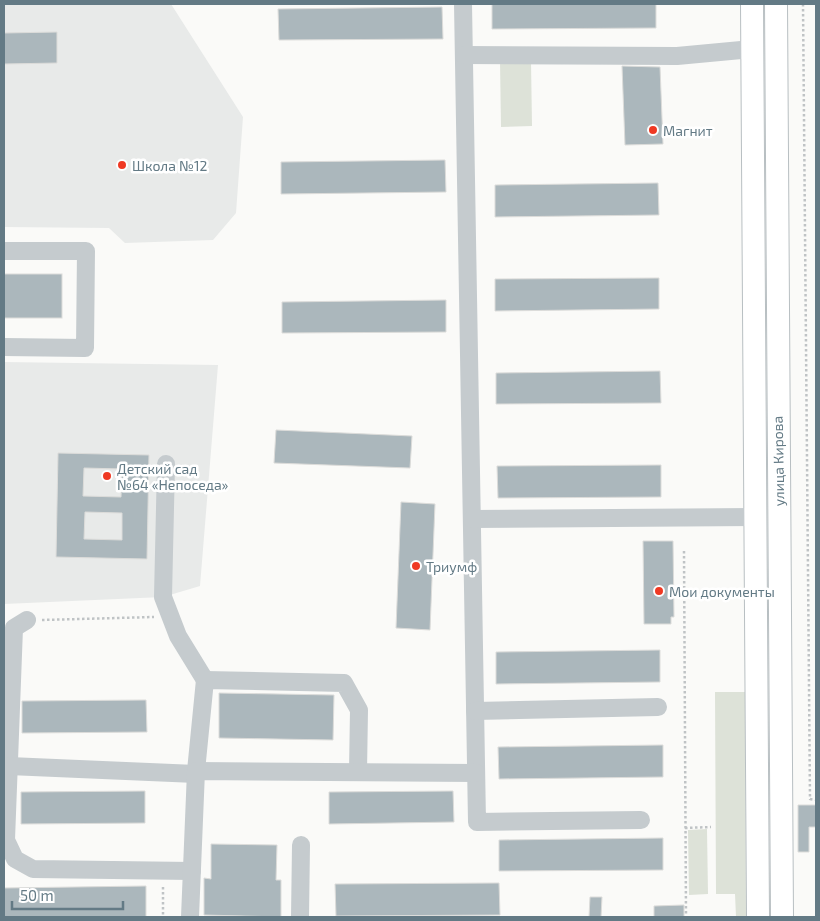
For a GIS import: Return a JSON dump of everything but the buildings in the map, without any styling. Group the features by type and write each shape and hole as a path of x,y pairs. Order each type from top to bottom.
{"main road":[{"name":"улица Кирова","path":"752,4 758,917"},
{"name":"улица Кирова","path":"776,4 782,917"}],"lane":[{"path":"463,4 476,822 641,820"},
{"path":"464,55 677,56 752,49"},
{"path":"4,251 86,251 86,261 85,348 4,347"},
{"path":"166,464 163,598 178,636 205,680 196,772 190,917"},
{"path":"472,520 754,517"},
{"path":"15,626 5,818 6,840 15,859 33,869 192,871"},
{"path":"205,680 344,683 359,710 358,772"},
{"path":"475,711 658,707"},
{"path":"9,766 196,772 476,773"},
{"path":"300,917 301,845"}],"path":[{"path":"803,4 810,799 816,800"},
{"path":"684,551 686,917"},
{"path":"15,626 170,616"},
{"path":"685,828 711,827"},
{"path":"163,871 163,917"}],"shaded area":[{"name":"Школа №12","path":"4,4 171,4 243,117 236,213 213,240 125,243 109,228 4,227"},
{"path":"500,61 531,61 532,126 501,127"},
{"name":"Детский сад №64 «Непоседа»","path":"4,362 218,365 200,586 163,597 4,604"},
{"path":"715,692 745,692 746,917 736,917 735,894 716,894"},
{"path":"707,829 708,894 689,895 688,830"}],"place":[{"name":"Магнит","path":"653,130"},
{"name":"Школа №12","path":"122,165"},
{"name":"Детский сад №64 «Непоседа»","path":"107,476"},
{"name":"Триумф","path":"416,566"},
{"name":"Мои документы","path":"659,591"}]}
